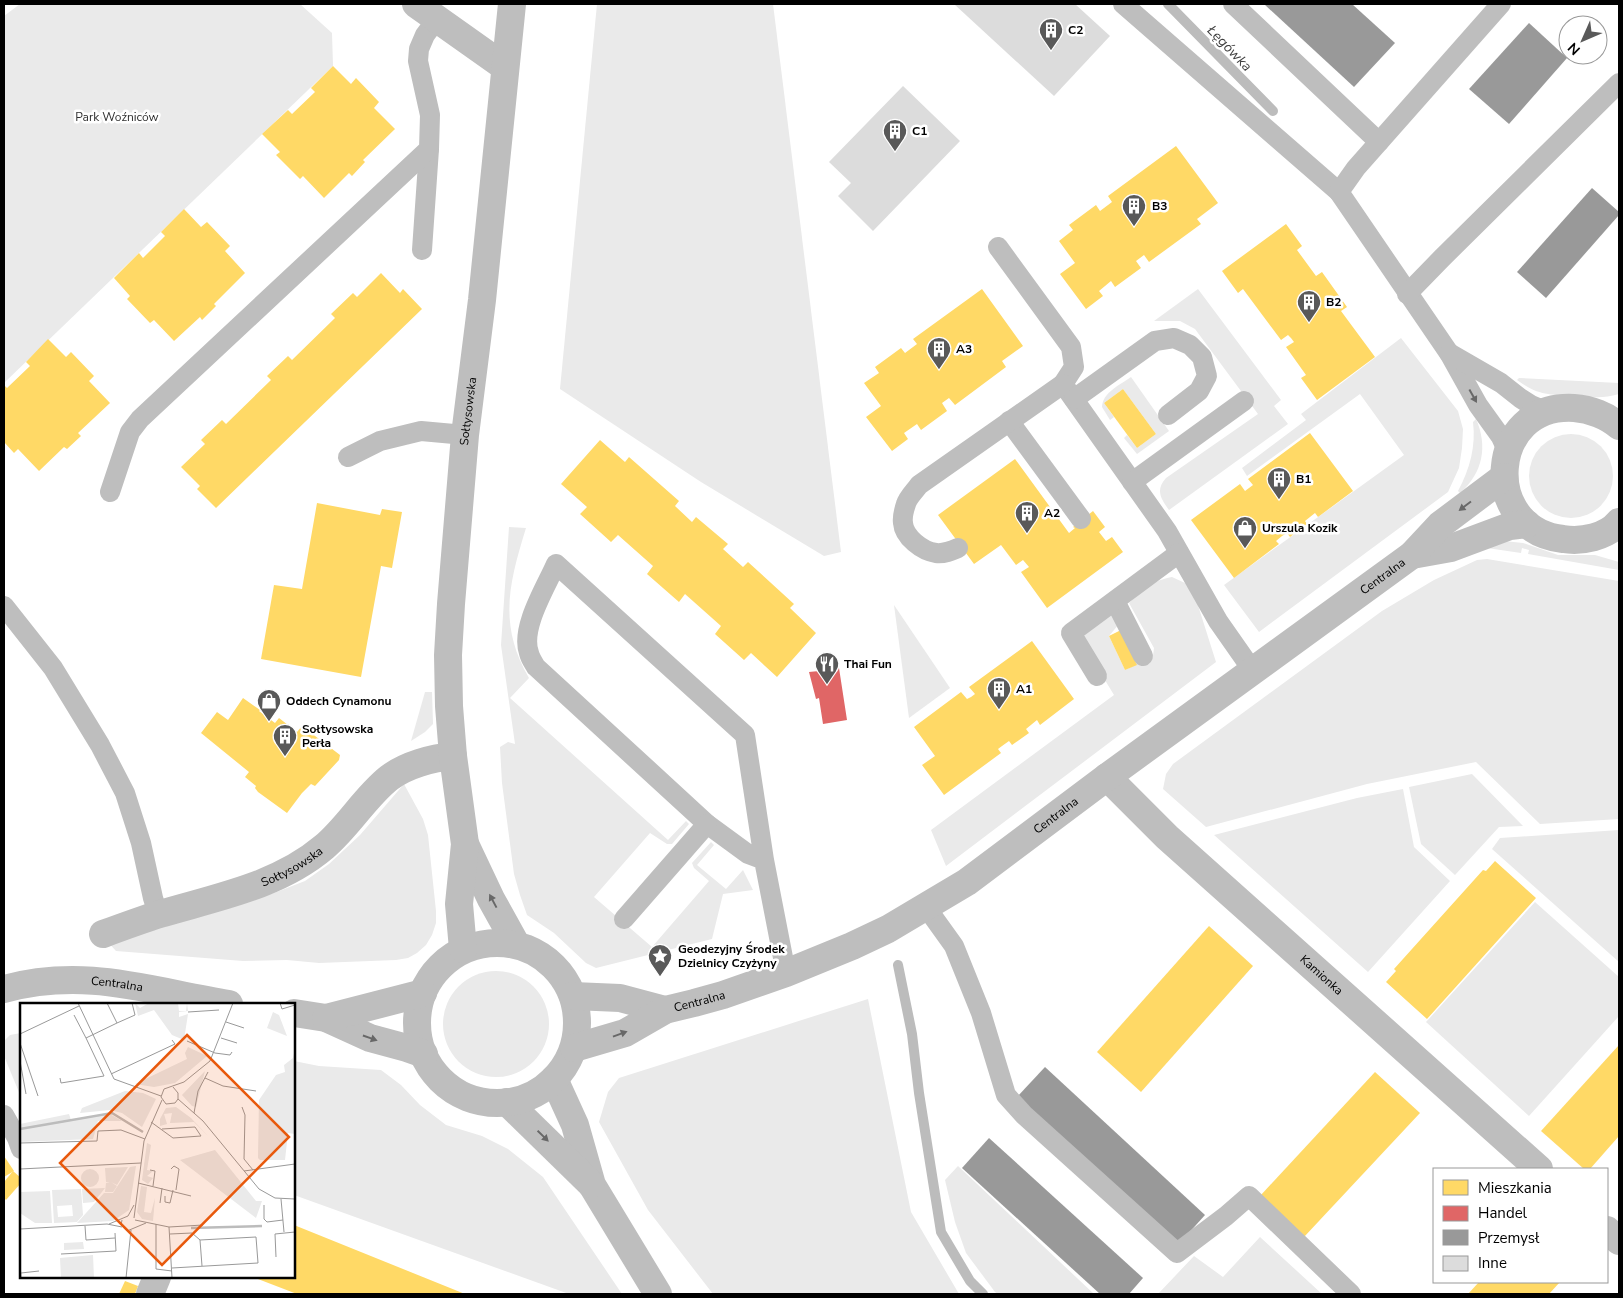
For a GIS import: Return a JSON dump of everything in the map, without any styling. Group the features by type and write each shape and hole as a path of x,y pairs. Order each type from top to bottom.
{"street":[{"name":"Sołtysowska","path":"463,950 460,904 465,844 453,756 449,706 448,654 465,435 482,300 512,4"},
{"path":"426,11 505,67"},
{"path":"1614,416 1580,408 1556,408 1545,411 1525,424 1513,439 1507,450 1504,477 1506,491 1512,505 1527,524 1535,530 1554,538 1574,541 1591,538 1610,530 1619,522"},
{"name":"Centralna","path":"574,1048 625,1033 665,1010 716,997 786,973 874,936 967,882 1107,777 1412,555 1440,525 1504,477"},
{"name":"Centralna","path":"1412,555 1451,548 1510,526 1527,524"},
{"path":"1591,538 1619,548"},
{"name":"Sołtysowska","path":"102,934 158,914 245,890 284,873 304,862 340,833 389,778 423,762 453,756"},
{"name":"Kamionka","path":"1107,777 1167,837 1538,1168"},
{"name":"Sołtysowska","path":"465,844 491,899 516,944"},
{"path":"489,943 516,944 540,955 560,972 573,996 578,1022 574,1048 562,1071 543,1090 519,1101 493,1104 467,1098 444,1084 427,1063 418,1038 418,1011 426,986 441,964 463,950 489,943"},
{"name":"Centralna","path":"4,989 41,982 70,979 88,980 127,984 224,1003"},
{"path":"326,1018 423,993"},
{"name":"Centralna","path":"573,996 620,998 665,1010"},
{"path":"295,1013 326,1018 370,1038 424,1054"},
{"path":"554,1079 575,1125 592,1185 658,1294"},
{"path":"507,1102 592,1185"},
{"path":"1608,1231 1619,1241"},
{"path":"150,1294 157,1278"}],"lane":[{"path":"1123,4 1338,192 1449,353 1478,405 1501,437 1507,450"},
{"path":"1233,4 1379,142"},
{"path":"1338,192 1356,168 1501,4"},
{"path":"422,250 430,115 418,61 419,49 425,34 426,11"},
{"path":"1407,294 1619,84"},
{"path":"110,492 130,432 140,419 429,148"},
{"path":"998,247 1071,347 1074,367 1068,391 1167,531 1218,621 1253,671"},
{"path":"958,548 947,553 935,553 919,546 907,534 903,525 906,502 920,485 1009,421 1068,391 1155,341 1174,338 1190,345 1202,358 1207,376 1199,392 1168,415"},
{"path":"1449,353 1501,383 1531,405 1545,411"},
{"path":"1132,482 1244,402"},
{"path":"1009,421 1081,520"},
{"path":"348,457 380,441 421,431 465,435"},
{"path":"1097,676 1071,633 1179,553"},
{"path":"764,860 748,854 707,824 536,667 528,652 526,638 528,625 556,564 746,735 764,860 786,973"},
{"path":"1116,601 1143,656"},
{"path":"4,606 53,668 100,745 125,793 141,843 158,914"},
{"path":"624,919 707,824"},
{"path":"926,907 954,946 981,1013 1006,1095 1024,1115 1178,1253 1226,1216 1248,1196 1352,1294"},
{"path":"4,1115 20,1146"}],"green space":[{"name":"Park Woźniców","path":"20,4 300,4 332,33 333,66 4,383 4,16"},
{"path":"597,4 773,4 841,552 824,556 701,482 560,389"},
{"path":"1198,289 1281,400 1274,406 1288,424 1169,510 1160,494 1161,487 1166,478 1258,414 1195,329 1180,321 1154,321"},
{"path":"1401,338 1458,411 1463,429 1462,448 1459,468 1448,492 1259,632 1224,585 1404,455 1360,394 1247,476 1242,468 1306,420 1301,414"},
{"path":"1131,377 1169,431 1137,454 1124,438 1127,435 1137,448 1156,434 1123,389 1104,403 1114,417 1110,420 1102,407 1105,397"},
{"path":"1519,378 1619,383 1619,394 1598,397 1545,394 1517,380"},
{"path":"1476,419 1482,439 1481,459 1474,477 1460,493 1458,491 1471,457 1474,440 1473,422"},
{"path":"1571,434 1587,437 1601,446 1610,460 1613,476 1610,492 1601,506 1587,515 1571,518 1555,515 1541,506 1532,492 1529,476 1532,460 1541,446 1555,437"},
{"path":"509,527 526,528 515,567 509,604 513,640 519,659 529,678 510,698 668,840 686,821 689,824 672,844 667,844 650,833 594,897 652,947 709,881 694,868 692,863 711,842 714,845 697,865 726,889 743,870 753,890 723,894 712,939 596,968 586,963 554,933 527,915 514,874 502,783 500,747 508,742 515,744 501,645"},
{"path":"1504,541 1523,543 1558,555 1595,555 1619,562 1619,570 1528,554 1529,550 1522,548 1521,553 1487,548"},
{"path":"1487,559 1619,581 1619,819 1540,824 1476,762 1367,784 1206,827 1163,789 1166,774 1173,764 1382,611 1434,580 1477,560"},
{"path":"1172,577 1185,583 1196,599 1216,662 946,866 931,830 1114,695 1082,638 1094,625 1113,614 1119,624 1109,636 1125,670 1153,656 1154,648 1129,603 1153,583"},
{"path":"894,605 950,688 909,718"},
{"path":"425,692 432,692 433,724 411,741"},
{"path":"1472,774 1523,826 1499,827 1455,875 1421,844 1409,787"},
{"path":"404,784 423,819 428,835 436,911 436,923 432,935 426,945 408,958 319,963 287,960 243,961 116,951 106,940 274,893 305,881 329,864 360,835"},
{"path":"1403,789 1414,847 1450,881 1368,972 1214,835 1357,798"},
{"path":"1619,830 1619,962 1492,849 1500,838"},
{"path":"1535,902 1619,977 1619,1016 1529,1116 1426,1022"},
{"path":"496,971 516,975 534,986 545,1004 549,1024 545,1044 534,1062 516,1073 496,1077 476,1073 458,1062 447,1044 443,1024 447,1004 458,986 476,975"},
{"path":"868,999 911,1212 959,1294 713,1294 648,1210 599,1122 608,1092 619,1078"},
{"path":"20,1033 20,1095 4,1056 4,1041 10,1035"},
{"path":"295,1061 319,1066 381,1070 401,1085 420,1105 446,1125 482,1136 508,1149 543,1177 622,1294 569,1294 295,1195"},
{"path":"958,1166 1094,1294 998,1294 995,1292 966,1253 955,1222 945,1180"},
{"path":"1260,1237 1322,1294 1158,1294 1194,1256 1223,1277"}],"building: Mieszkania":[{"path":"333,66 351,84 356,78 379,102 374,108 395,129 363,160 365,162 352,176 349,173 324,198 303,176 300,179 276,155 280,152 262,134 288,110 292,114 315,92 311,88"},
{"name":"B3","path":"1176,146 1218,203 1197,219 1201,224 1149,262 1144,255 1136,261 1141,268 1115,287 1111,281 1099,291 1103,296 1086,309 1060,274 1075,263 1059,241 1073,230 1069,225 1096,205 1100,211 1112,202 1108,196"},
{"path":"184,209 201,227 207,222 230,246 225,251 245,273 214,304 216,306 202,320 200,317 174,341 154,320 150,323 127,299 130,296 114,278 139,253 143,258 165,236 161,232"},
{"name":"B2","path":"1286,224 1302,246 1297,250 1316,276 1322,272 1347,307 1341,311 1375,357 1317,400 1301,378 1306,375 1286,347 1294,342 1288,335 1281,340 1243,289 1238,293 1222,271"},
{"path":"381,273 400,293 403,289 422,309 216,508 197,489 200,486 181,467 205,444 201,440 222,420 226,424 271,380 267,376 288,356 292,360 335,318 331,314 353,293 357,297"},
{"name":"A3","path":"982,289 1023,346 1002,361 1006,367 955,405 949,398 942,403 947,411 921,430 917,424 904,433 908,439 892,451 866,417 881,406 864,383 879,373 875,367 901,348 905,353 917,344 913,339"},
{"path":"48,339 66,357 71,352 94,376 89,381 110,403 78,433 81,436 67,449 64,447 39,471 18,449 14,453 4,442 4,385 7,388 30,366 26,362"},
{"path":"1123,389 1156,434 1137,448 1104,403"},
{"name":"B1","path":"1310,433 1353,491 1318,517 1315,513 1305,521 1307,524 1290,537 1287,533 1282,536 1276,541 1279,544 1234,578 1191,520 1240,484 1245,491 1253,485 1248,479"},
{"path":"600,440 625,462 629,457 679,501 675,506 692,522 696,517 728,544 723,549 743,567 748,562 794,604 790,608 816,633 777,677 751,653 744,660 715,634 721,626 685,594 679,602 647,574 653,566 618,535 611,542 580,514 587,507 561,484"},
{"name":"A2","path":"1015,459 1069,533 1075,528 1073,527 1093,511 1105,527 1099,532 1106,541 1112,537 1123,552 1047,608 1021,572 1029,567 1023,560 1016,565 1001,545 974,564 938,515"},
{"path":"317,503 380,515 382,509 402,512 392,568 381,566 361,677 261,659 274,585 302,589"},
{"path":"1121,630 1137,665 1125,670 1109,636"},
{"name":"A1","path":"1032,641 1074,699 1040,725 1037,720 1026,729 1029,733 1012,745 1009,741 1002,746 998,749 1001,753 944,795 922,765 935,756 914,727 961,692 967,699 971,697 975,694 969,687"},
{"name":"Sołtysowska Perła","path":"243,698 275,723 279,718 297,732 302,726 340,755 339,760 315,786 311,784 302,793 287,813 258,792 255,788 256,786 245,777 249,772 201,733 217,712 228,720"},
{"path":"1495,861 1536,898 1427,1019 1386,982 1396,971 1394,969 1483,870 1486,871"},
{"path":"1209,926 1253,966 1141,1092 1097,1052"},
{"path":"1619,1045 1619,1136 1591,1168 1583,1168 1541,1131"},
{"path":"1375,1072 1420,1113 1304,1237 1260,1196"},
{"path":"4,1156 14,1171 4,1177"},
{"path":"13,1171 20,1177 20,1184 6,1200 4,1198 4,1182"},
{"path":"295,1225 465,1294 297,1294 256,1278 295,1278"},
{"path":"125,1281 138,1286 135,1294 119,1294"},
{"path":"1478,1283 1559,1283 1549,1294 1468,1294"}],"building: Handel":[{"name":"Thai Fun","path":"827,665 827,670 839,668 847,720 823,724 819,698 816,699 809,672 819,671 818,666"}],"building: Przemysł":[{"path":"1264,4 1352,4 1395,43 1354,87"},
{"path":"1529,23 1558,50 1558,65 1561,65 1509,124 1469,89"},
{"path":"1592,188 1619,212 1619,215 1546,298 1517,272"},
{"path":"1045,1067 1205,1215 1178,1245 1017,1097"},
{"path":"989,1138 1143,1278 1129,1294 1100,1294 962,1168"}],"building: Inne":[{"name":"C2","path":"954,4 1075,4 1110,36 1054,96"},
{"name":"C1","path":"903,86 960,141 873,231 838,196 851,183 829,162"}],"waterway":[{"name":"Łęgówka","path":"1168,4 1273,111"},
{"path":"898,965 912,1034 919,1093 941,1232 970,1281 983,1294"}],"place":[{"name":"C2","path":"1051,51"},
{"name":"C1","path":"895,152"},
{"name":"B3","path":"1134,227"},
{"name":"B2","path":"1309,323"},
{"name":"A3","path":"939,370"},
{"name":"B1","path":"1279,500"},
{"name":"A2","path":"1027,534"},
{"name":"Urszula Kozik","path":"1245,549"},
{"name":"Thai Fun","path":"827,685"},
{"name":"A1","path":"999,710"},
{"name":"Oddech Cynamonu","path":"269,722"},
{"name":"Sołtysowska Perła","path":"285,757"},
{"name":"Geodezyjny Środek Dzielnicy Czyżyny","path":"660,977"}]}
